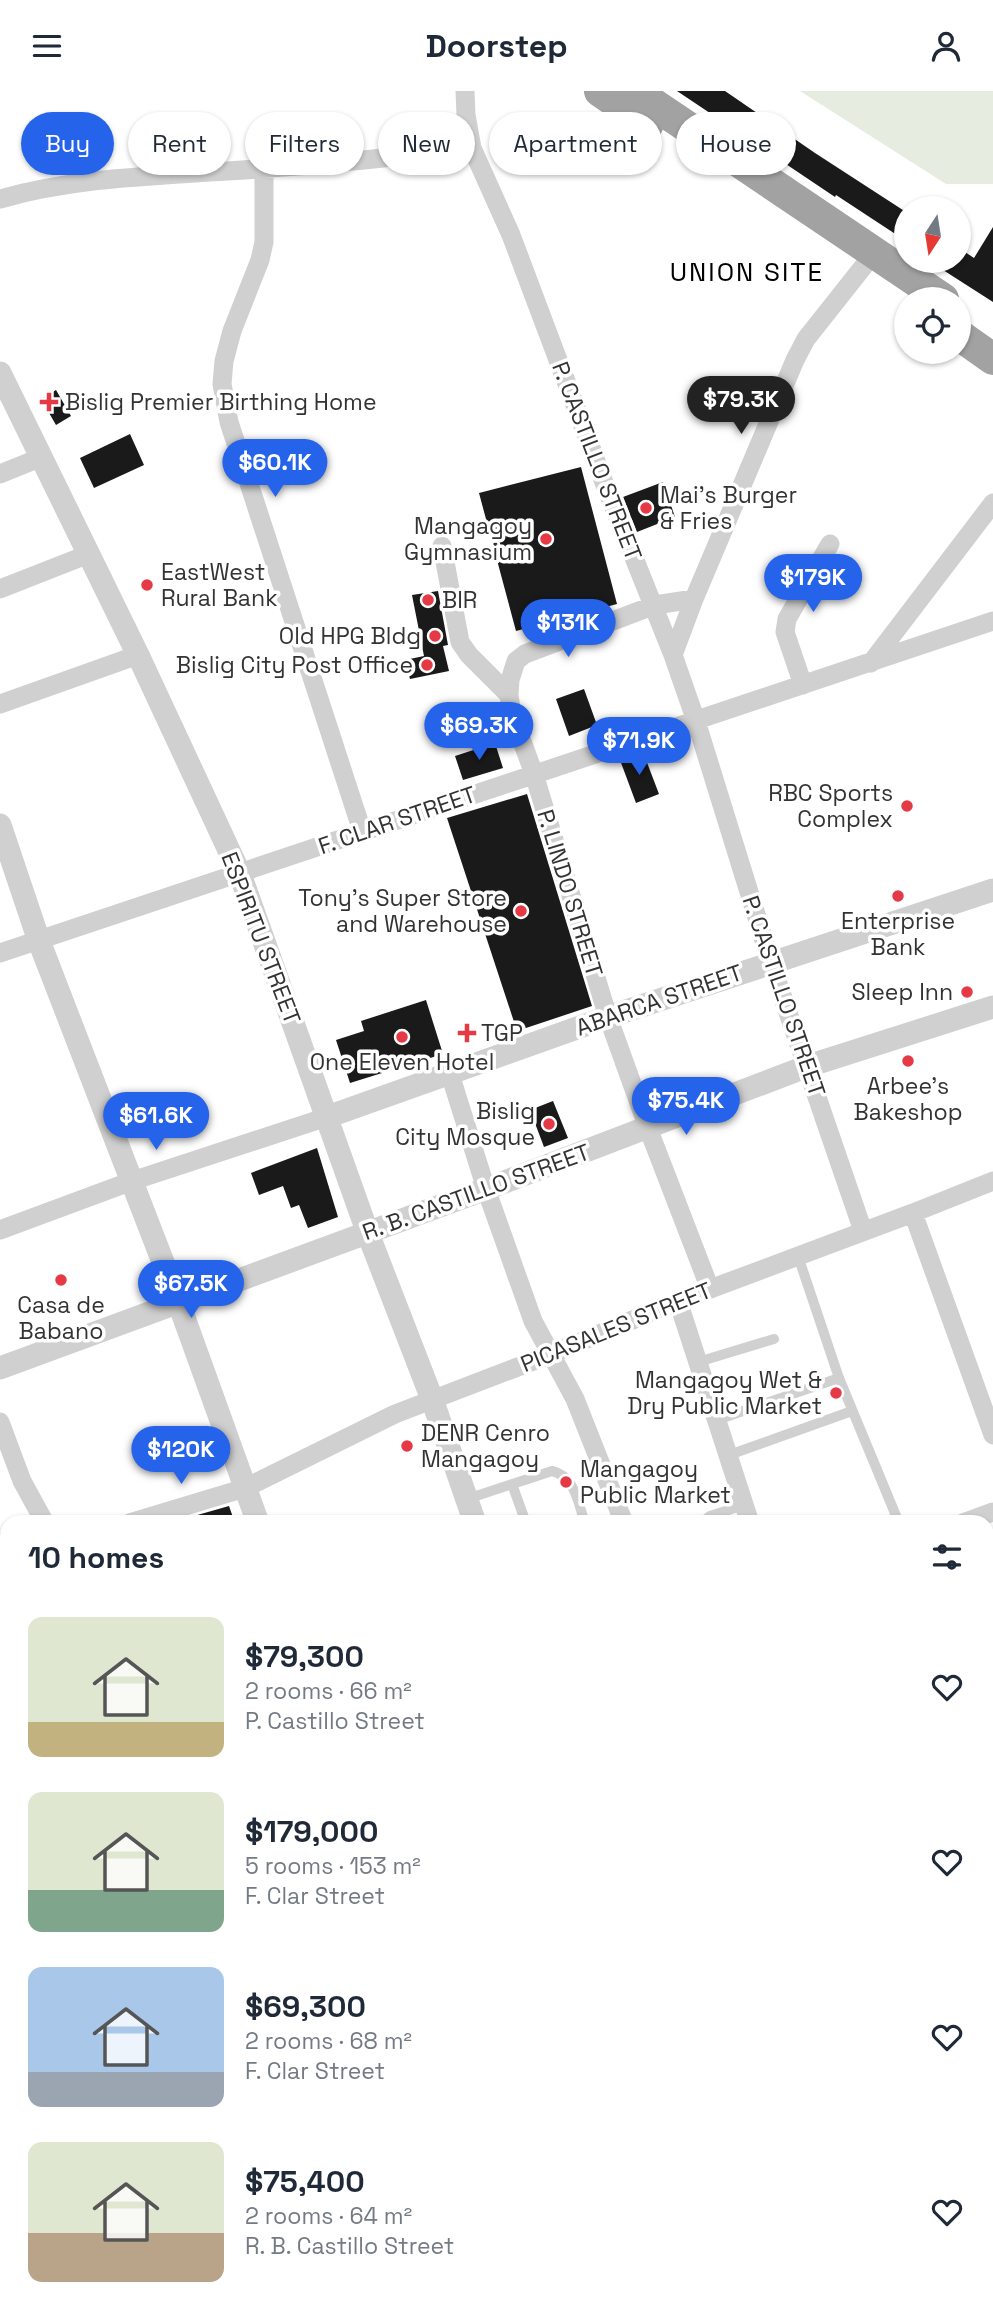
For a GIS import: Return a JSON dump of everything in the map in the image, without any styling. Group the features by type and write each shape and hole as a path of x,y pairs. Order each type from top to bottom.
{"highway":[{"path":"600,91 868,260 920,287"},
{"path":"634,91 868,260 896,287"},
{"path":"971,318 993,333"},
{"path":"971,343 993,359"}],"street":[{"name":"P. CASTILLO STREET","path":"465,91 466,112"},
{"name":"P. CASTILLO STREET","path":"475,155 511,235 608,493 655,605 696,721 771,963 863,1231"},
{"path":"0,199 100,179 245,170"},
{"path":"264,175 264,242 260,260 232,331 222,384 229,422 362,831"},
{"path":"673,655 795,360 806,339 868,260"},
{"name":"ESPIRITU STREET","path":"0,373 138,655 240,874 367,1231 432,1399 472,1515"},
{"path":"0,474 42,457"},
{"path":"871,663 993,503"},
{"path":"803,685 785,632 787,619 830,544"},
{"path":"442,546 460,642 469,655 509,695"},
{"path":"0,589 89,554"},
{"path":"509,695 513,667 520,657 655,605 694,599"},
{"name":"F. CLAR STREET","path":"0,953 993,621"},
{"path":"0,704 138,655"},
{"name":"P. LINDO STREET","path":"509,695 512,714 534,773 608,1017 710,1289"},
{"path":"0,825 39,941 178,1301 255,1515"},
{"name":"ABARCA STREET","path":"327,1117 608,1017 993,890"},
{"name":"R. B. CASTILLO STREET","path":"0,1368 486,1189 808,1066 993,1007"},
{"path":"450,1074 486,1189 533,1321 580,1411 621,1515"},
{"path":"0,1230 132,1181 327,1117"},
{"name":"PICASALES STREET","path":"156,1515 245,1488 385,1419 432,1399 550,1355 678,1301 993,1181"},
{"path":"913,1213 993,1435"},
{"path":"678,1301 747,1514"},
{"path":"0,1422 22,1481 41,1515"}],"lane":[{"path":"798,1256 839,1378 896,1515"},
{"path":"698,1362 774,1339"},
{"path":"717,1420 839,1378"},
{"path":"729,1455 852,1411"},
{"path":"467,1499 552,1471 560,1473 572,1485 582,1515"},
{"path":"512,1484 523,1515"},
{"path":"728,1515 747,1514"}],"shaded area":[{"path":"800,91 993,91 993,184 946,184"}],"building":[{"path":"677,91 725,91 755,112 708,112"},
{"path":"796,140 894,204 894,233 836,195 835,197 796,171"},
{"path":"993,227 993,302 948,273 971,273 971,256 974,258"},
{"path":"56,390 71,416 56,425 41,399"},
{"path":"130,434 144,465 94,488 80,458"},
{"name":"Mangagoy Gymnasium","path":"581,467 617,604 516,631 479,493"},
{"name":"Mai's Burger & Fries","path":"663,482 675,517 637,532 623,497"},
{"path":"438,591 448,645 443,646 449,671 410,679 405,660 424,656 412,595"},
{"path":"584,689 597,725 569,736 556,699"},
{"path":"495,743 503,768 463,780 455,756"},
{"path":"643,752 659,794 636,803 620,760"},
{"name":"Tony's Super Store and Warehouse","path":"527,794 592,1006 517,1031 447,818"},
{"name":"One Eleven Hotel","path":"426,1000 443,1054 350,1083 336,1040 364,1031 361,1021"},
{"name":"Bislig City Mosque","path":"553,1101 568,1138 544,1147 530,1110"},
{"path":"317,1148 338,1217 308,1228 299,1205 291,1208 283,1186 259,1195 251,1173"},
{"path":"229,1506 232,1515 198,1515"}],"place":[{"name":"Bislig Premier Birthing Home","path":"49,402"},
{"name":"Mai's Burger & Fries","path":"646,508"},
{"name":"Mangagoy Gymnasium","path":"546,539"},
{"name":"EastWest Rural Bank","path":"147,585"},
{"name":"BIR","path":"428,600"},
{"name":"Old HPG Bldg","path":"435,636"},
{"name":"Bislig City Post Office","path":"427,665"},
{"name":"RBC Sports Complex","path":"907,806"},
{"name":"Enterprise Bank","path":"898,896"},
{"name":"Tony's Super Store and Warehouse","path":"521,911"},
{"name":"Sleep Inn","path":"967,992"},
{"name":"TGP","path":"467,1033"},
{"name":"One Eleven Hotel","path":"402,1037"},
{"name":"Arbee's Bakeshop","path":"908,1061"},
{"name":"Bislig City Mosque","path":"549,1124"},
{"name":"Casa de Babano","path":"61,1280"},
{"name":"Mangagoy Wet & Dry Public Market","path":"836,1393"},
{"name":"DENR Cenro Mangagoy","path":"407,1446"},
{"name":"Mangagoy Public Market","path":"566,1482"}],"district":[{"name":"UNION SITE","path":"747,272"}]}
